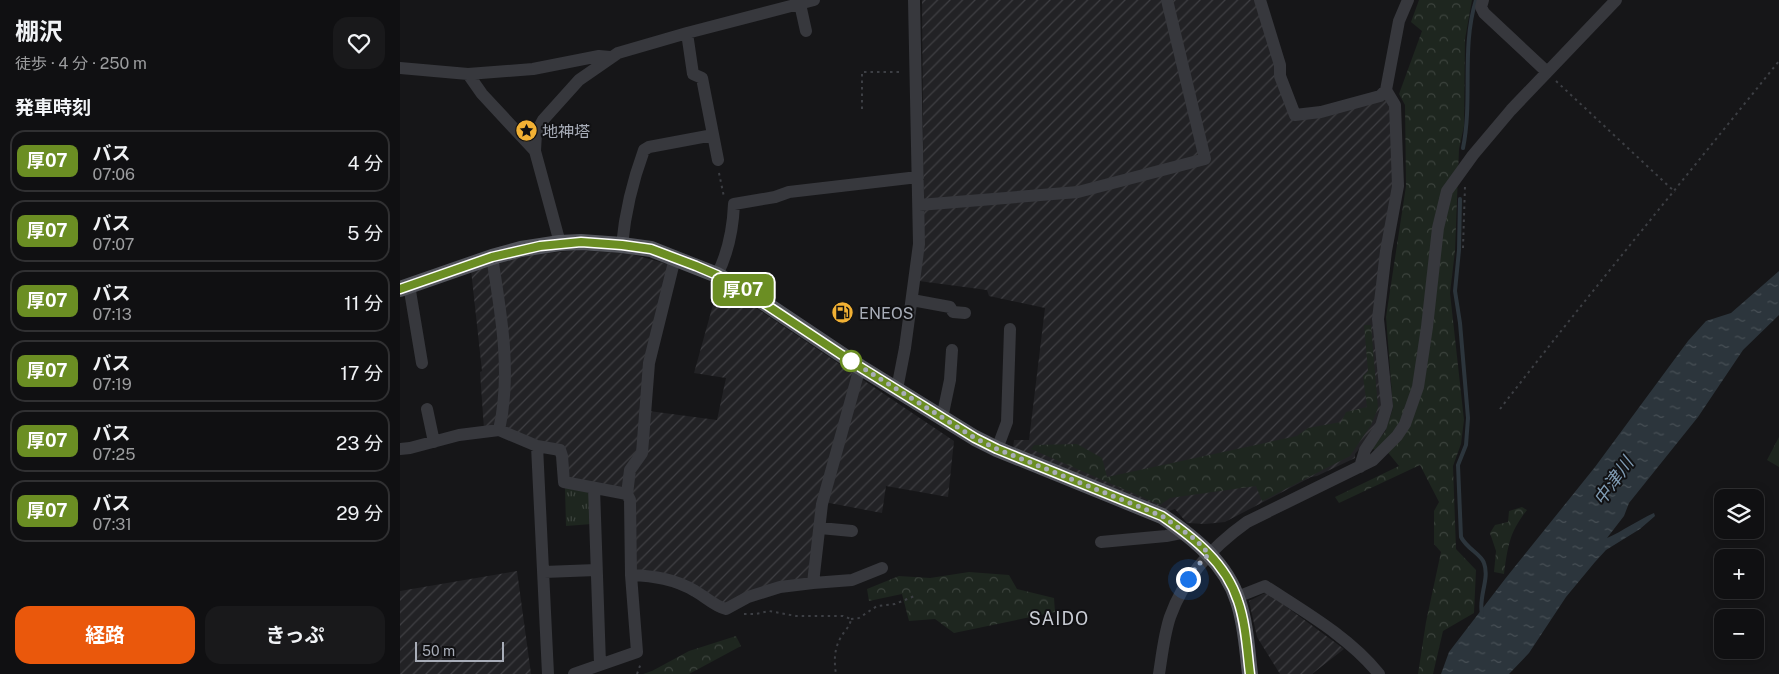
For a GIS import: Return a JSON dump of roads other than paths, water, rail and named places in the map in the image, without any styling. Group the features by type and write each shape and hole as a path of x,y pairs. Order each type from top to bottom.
{"main road":[{"path":"404,287 521,249 581,242 651,249 717,275 975,438 997,449 1162,516 1186,532 1226,574 1237,597 1245,632 1250,674"}],"street":[{"path":"560,243 535,151 536,133 543,120 579,80 618,53 687,33 766,6 800,4 814,0"},
{"path":"897,389 919,244 914,0"},
{"path":"919,206 1078,192 1205,159 1168,0"},
{"path":"1260,0 1280,65 1280,76 1295,115 1320,112 1380,96 1386,90"},
{"path":"1360,467 1365,450 1381,426 1387,406 1378,319 1386,251 1398,186 1395,105 1386,90 1399,21 1408,0"},
{"path":"1483,0 1481,7 1484,13 1547,72"},
{"path":"1159,674 1170,619 1177,600 1197,566 1246,522 1373,460 1388,446 1405,424 1418,387 1438,228 1448,191 1492,132 1616,0"},
{"path":"800,4 806,31"},
{"path":"687,33 693,74 702,78 718,160"},
{"path":"400,68 468,74 533,68 598,56 610,57"},
{"path":"468,74 482,94 535,151"},
{"path":"622,245 636,172 644,150 649,147 713,136"},
{"path":"717,275 724,260 733,220 734,204 776,197 789,192 918,177"},
{"path":"492,257 504,331 504,406 499,430"},
{"path":"574,674 637,652 631,575 630,500 627,494 630,470 642,453 649,363 675,258"},
{"path":"404,287 422,363"},
{"path":"912,300 950,303 953,312 965,313"},
{"path":"997,449 1007,422 1014,366 1010,329"},
{"path":"942,418 954,357"},
{"path":"814,583 822,504 860,367"},
{"path":"427,410 434,442"},
{"path":"400,449 458,435 499,430 537,446 560,450 564,482 627,494"},
{"path":"537,446 548,674"},
{"path":"594,488 600,664"},
{"path":"820,528 852,532"},
{"path":"1101,542 1166,536 1186,532"},
{"path":"631,575 672,580 695,591 713,604 726,609 748,597 780,587 852,580 882,568"},
{"path":"544,572 596,570"},
{"path":"1237,597 1265,586 1323,624 1371,664 1379,674"}],"water":[{"name":"中津川","path":"1779,271 1779,315 1743,350 1698,417 1629,503 1624,516 1607,538 1654,513 1655,516 1640,529 1606,550 1566,597 1529,653 1509,674 1441,674 1449,652 1595,467 1688,341 1706,321 1731,313"}],"waterway":[{"path":"1463,148 1466,130 1469,37 1476,0"},
{"path":"1460,199 1459,250 1455,291 1460,323 1468,418 1466,445 1458,465 1461,537 1484,563 1486,575 1481,601 1482,614"}],"place":[{"name":"地神塔","path":"526,131"},
{"name":"ENEOS","path":"843,313"}],"district":[{"name":"SAIDO","path":"1059,618"}]}
